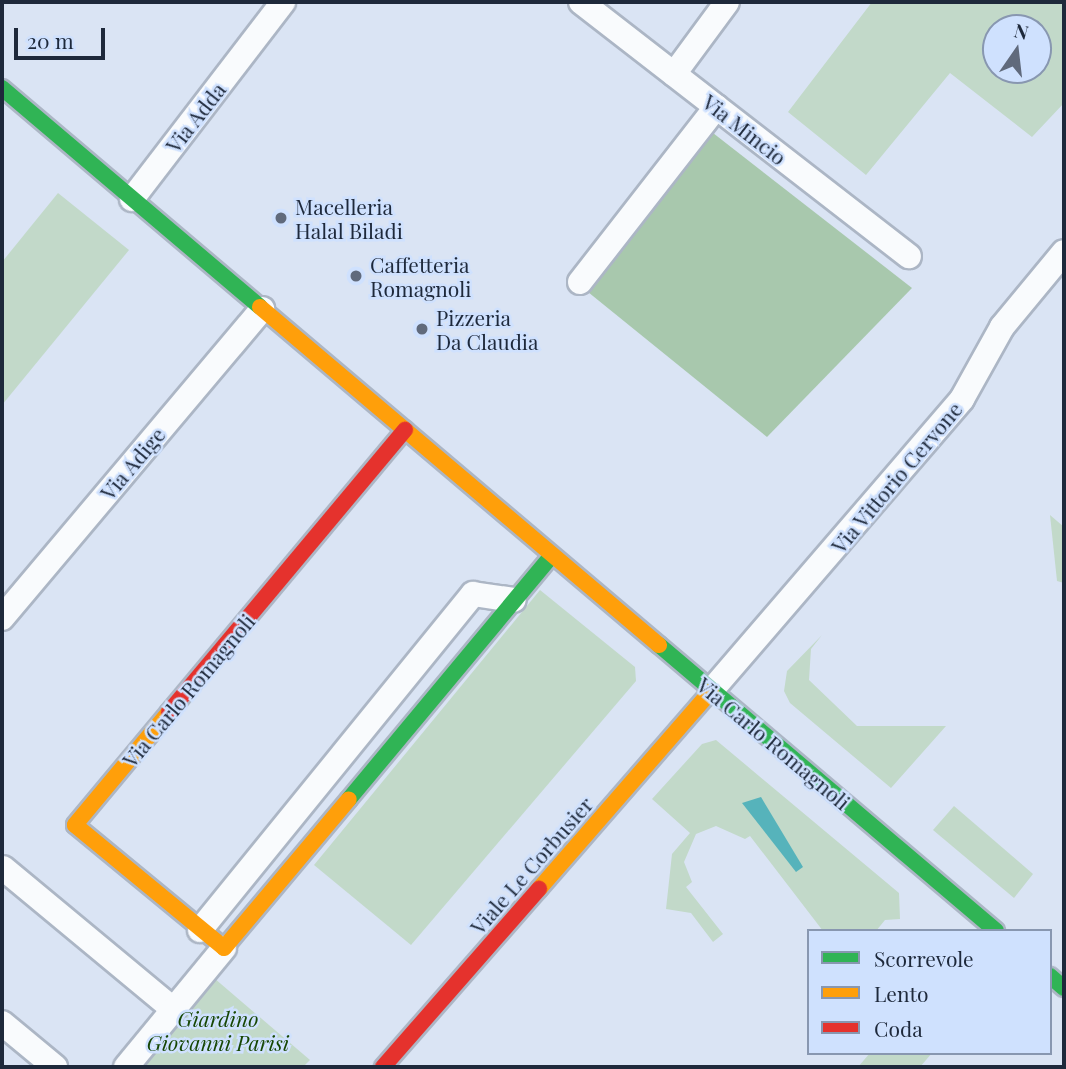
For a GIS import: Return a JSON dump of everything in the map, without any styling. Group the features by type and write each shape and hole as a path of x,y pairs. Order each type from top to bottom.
{"street":[{"name":"Via Adda","path":"132,199 284,2"},
{"name":"Via Mincio","path":"581,2 909,256"},
{"path":"674,74 727,2"},
{"name":"Via Carlo Romagnoli","path":"2,88 994,929"},
{"path":"580,282 716,107"},
{"name":"Via Vittorio Cervone","path":"711,691 962,399 1002,327 1064,252"},
{"name":"Via Adige","path":"4,611 262,309"},
{"name":"Via Carlo Romagnoli","path":"224,948 75,825 405,430"},
{"path":"126,1067 552,555"},
{"path":"200,930 473,594 514,600"},
{"name":"Viale Le Corbusier","path":"383,1067 711,691"},
{"path":"3,868 174,1010"},
{"path":"2,1023 55,1067"}],"green space":[{"path":"872,2 1064,2 1064,103 1032,137 950,73 866,175 788,112"},
{"path":"713,133 912,288 767,437 588,292"},
{"path":"58,193 129,250 2,405 2,262"},
{"path":"1050,515 1064,527 1064,583 1057,581"},
{"path":"540,590 635,667 636,681 411,945 314,865"},
{"path":"822,635 811,649 809,680 857,726 946,726 891,788 790,703 784,691 787,671"},
{"path":"716,740 899,893 900,919 885,920 878,929 821,929 750,836 745,839 716,826 696,834 684,862 692,882 686,887 723,934 713,942 691,913 666,909 672,854 690,833 652,799 702,744"},
{"path":"954,806 1033,874 1014,898 933,830"},
{"name":"Giardino Giovanni Parisi","path":"214,978 310,1060 303,1067 138,1067"},
{"path":"868,1055 930,1055 920,1067 858,1067"}],"water":[{"path":"761,797 803,867 796,872 742,803"}],"traffic: fast":[{"path":"2,88 260,307"},
{"path":"349,799 552,555"},
{"path":"659,645 994,929"},
{"path":"1052,978 1064,988"}],"traffic: slow":[{"path":"260,307 659,645"},
{"path":"539,889 711,691"},
{"path":"169,712 75,825 224,948 349,799"}],"traffic: jam":[{"path":"169,712 405,430"},
{"path":"383,1067 539,889"}],"place":[{"name":"Macelleria Halal Biladi","path":"281,218"},
{"name":"Caffetteria Romagnoli","path":"356,276"},
{"name":"Pizzeria Da Claudia","path":"422,329"}]}
